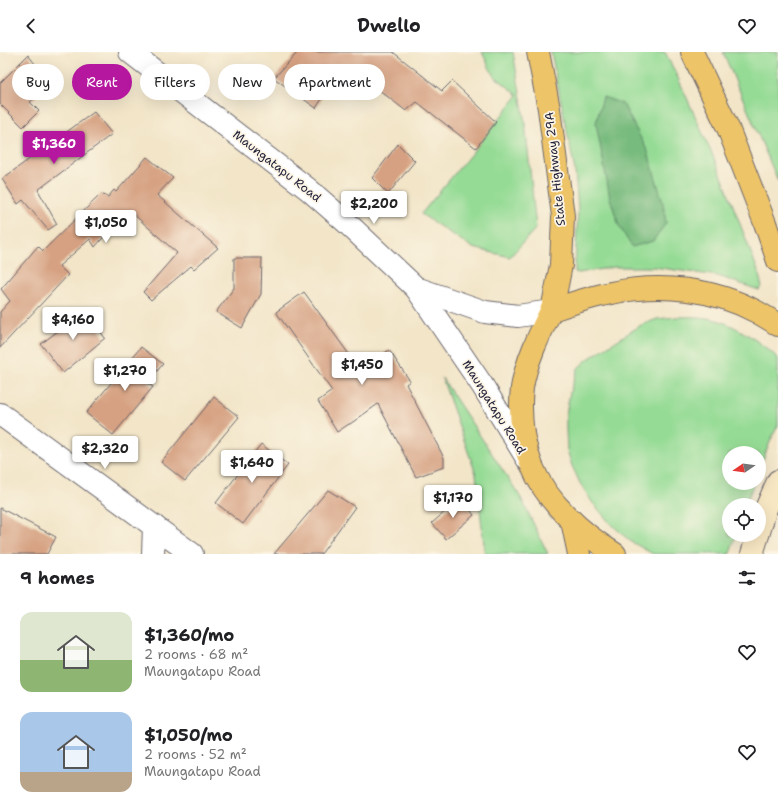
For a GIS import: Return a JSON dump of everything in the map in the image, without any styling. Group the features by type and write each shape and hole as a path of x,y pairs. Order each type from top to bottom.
{"main road":[{"name":"State Highway 29A","path":"538,52 549,109 563,216 561,265 552,310 542,328 526,370 522,388 522,424 532,466 545,490 572,521 599,544 615,554"},
{"path":"692,52 728,128 765,222 778,261"},
{"path":"552,310 612,293 640,289 664,288 712,294 736,302 757,312 778,325"},
{"path":"766,510 778,481"},
{"path":"572,521 578,554"},
{"path":"752,554 756,542"}],"street":[{"name":"Maungatapu Road","path":"130,52 308,189 347,223 416,288 482,385 532,466"},
{"name":"Maungatapu Road","path":"416,288 485,312 518,316 552,310"},
{"path":"0,414 192,554"},
{"path":"153,554 154,526"}],"green space":[{"path":"482,52 513,52 525,122 536,228 510,257 473,248 421,214 518,95 493,75"},
{"path":"551,52 665,52 721,174 758,271 762,287 759,290 718,276 654,267 614,267 579,273 575,272 578,209 575,171"},
{"path":"723,52 778,52 778,181"},
{"path":"603,97 623,104 648,152 663,203 666,223 653,241 632,247 619,226 610,198 596,123"},
{"path":"703,317 726,323 763,345 778,358 778,425 766,452 766,446 722,446 722,490 751,490 748,498 722,498 722,542 734,542 730,554 653,554 630,541 610,523 592,502 580,483 572,466 567,450 566,415 570,392 578,368 588,359 641,325 657,319"},
{"path":"442,378 521,498 548,554 485,554 476,474"}],"building":[{"path":"298,52 393,52 442,91 452,81 496,122 476,148 417,102 406,111 385,95 385,64 287,64"},
{"path":"28,55 35,64 19,64"},
{"path":"284,67 284,85 276,79 276,76"},
{"path":"12,71 12,100 32,100 30,102 39,111 23,127 0,104 0,83"},
{"path":"305,100 321,100 316,108"},
{"path":"94,112 112,134 38,190 57,224 48,230 23,200 18,204 2,179"},
{"path":"398,144 415,161 388,194 372,178"},
{"path":"147,157 173,178 157,195 218,248 194,269 191,266 151,300 143,292 177,253 131,212 125,221 120,218 95,247 90,239 59,266 68,275 0,348 0,312 10,301 1,289 38,246 43,251 101,194 108,197 114,190 116,192"},
{"path":"234,258 262,258 261,294 242,328 216,312 234,288"},
{"path":"304,292 361,371 389,350 410,381 406,384 444,458 444,467 416,477 378,404 337,432 318,401 332,391 276,312"},
{"path":"85,310 105,338 63,373 41,344"},
{"path":"141,347 163,364 147,383 153,387 113,435 86,413"},
{"path":"214,397 239,417 185,481 161,462"},
{"path":"261,444 288,465 243,524 216,503"},
{"path":"328,490 355,507 321,554 274,554"},
{"path":"461,498 474,515 446,539 432,523"},
{"path":"0,508 56,537 47,554 0,554"}]}
